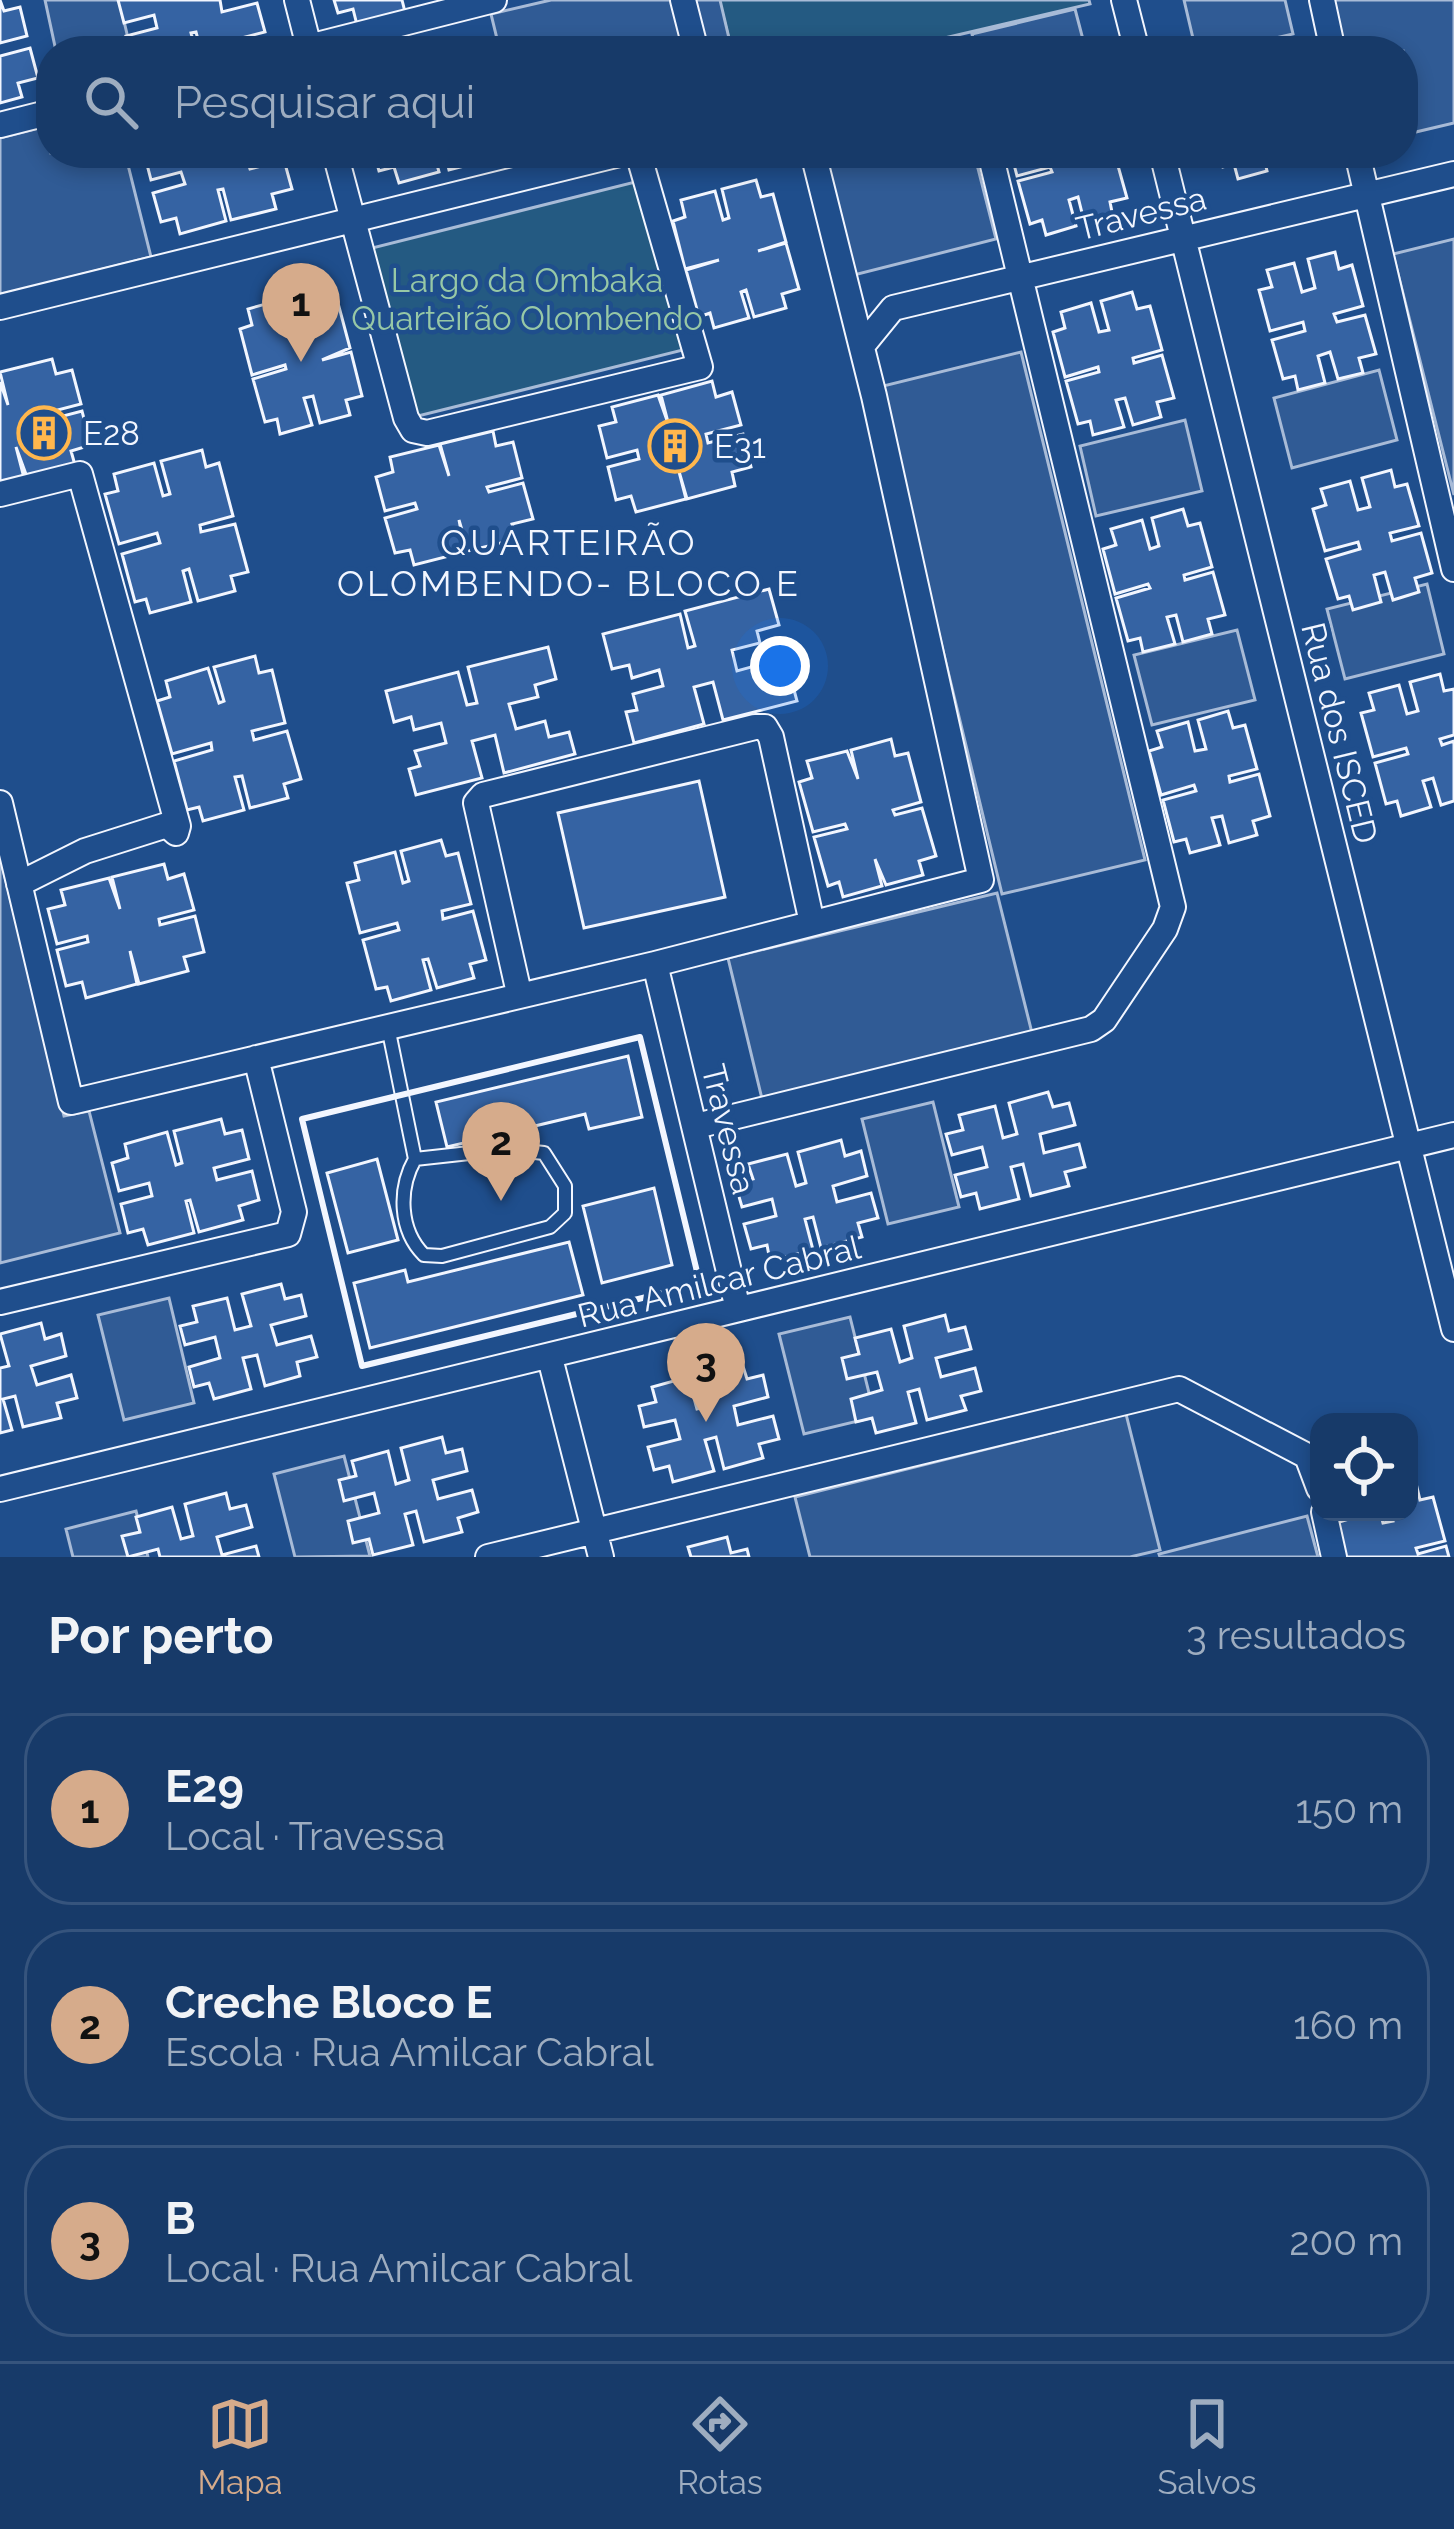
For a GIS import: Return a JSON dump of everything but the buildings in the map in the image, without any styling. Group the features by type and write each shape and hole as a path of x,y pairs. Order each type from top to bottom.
{"street":[{"path":"296,0 302,36"},
{"path":"357,36 494,0"},
{"path":"683,0 693,36"},
{"path":"1124,0 1133,36"},
{"path":"1322,0 1330,36"},
{"path":"0,125 36,116"},
{"path":"339,168 406,418 413,430 427,434 700,367 642,168"},
{"path":"0,307 563,168"},
{"path":"0,803 71,1102 655,964 981,880 862,346 817,168"},
{"path":"696,1126 1091,1029 1104,1020 1165,929 1173,907 994,168"},
{"name":"Rua dos ISCED","path":"1166,168 1454,1329"},
{"path":"1360,168 1454,568"},
{"name":"Travessa","path":"893,308 1454,173"},
{"path":"849,292 893,308 862,346"},
{"path":"0,494 80,473 178,826 176,833 167,825 85,851 19,884"},
{"path":"519,993 476,803 482,795 754,728 765,727 771,737 812,923"},
{"name":"Travessa","path":"655,964 738,1309"},
{"path":"0,1302 288,1234 294,1228 256,1058"},
{"name":"Rua Amilcar Cabral","path":"0,1490 1454,1135"},
{"path":"550,1358 601,1557"},
{"path":"488,1557 1179,1389 1307,1456 1310,1464"},
{"path":"1326,1521 1334,1557"}],"lane":[{"path":"388,1026 415,1159 401,1182 412,1242 424,1255 442,1256 550,1227 565,1213 565,1186 544,1153 506,1149 415,1159"}],"green space":[{"path":"719,0 1089,0 1090,4 953,36 728,36"},
{"name":"Largo da Ombaka Quarteirão Olombendo","path":"639,181 683,350 414,417 372,248"}],"shaded area":[{"path":"45,0 119,0 127,36 53,36"},
{"path":"551,0 720,0 728,36 496,36 491,14"},
{"path":"1184,0 1285,0 1293,34 1284,36 1192,36"},
{"path":"1328,0 1454,0 1454,123 1418,131 1418,36 1336,36"},
{"path":"1075,9 1082,36 972,36"},
{"path":"36,129 36,168 129,168 151,257 0,295 0,138"},
{"path":"828,168 978,168 996,239 854,275"},
{"path":"1454,239 1454,495 1393,254"},
{"path":"1021,352 1145,860 1002,894 879,387"},
{"path":"1379,370 1397,440 1292,468 1274,398"},
{"path":"1185,420 1202,491 1096,516 1080,446"},
{"path":"1427,584 1444,654 1345,679 1327,609"},
{"path":"1237,630 1255,700 1152,725 1134,655"},
{"path":"0,857 64,1116 89,1111 120,1233 0,1263"},
{"path":"997,893 1033,1037 763,1103 728,958"},
{"path":"933,1102 959,1207 888,1224 862,1119"},
{"path":"169,1298 194,1403 124,1420 98,1315"},
{"path":"850,1317 875,1417 804,1434 779,1334"},
{"path":"1126,1414 1160,1550 1130,1557 810,1557 795,1497"},
{"path":"344,1456 370,1556 295,1557 274,1474"},
{"path":"136,1511 148,1557 73,1557 66,1529"},
{"path":"1307,1516 1318,1557 1159,1554"}],"wall":[{"path":"640,1037 700,1284 362,1366 302,1119 640,1037"}],"place":[{"name":"E29","path":"301,362"},
{"name":"E28","path":"44,433"},
{"name":"E31","path":"675,446"},
{"name":"Creche Bloco E","path":"501,1201"},
{"name":"B","path":"706,1422"}],"district":[{"name":"QUARTEIRÃO OLOMBENDO- BLOCO E","path":"569,562"}]}
